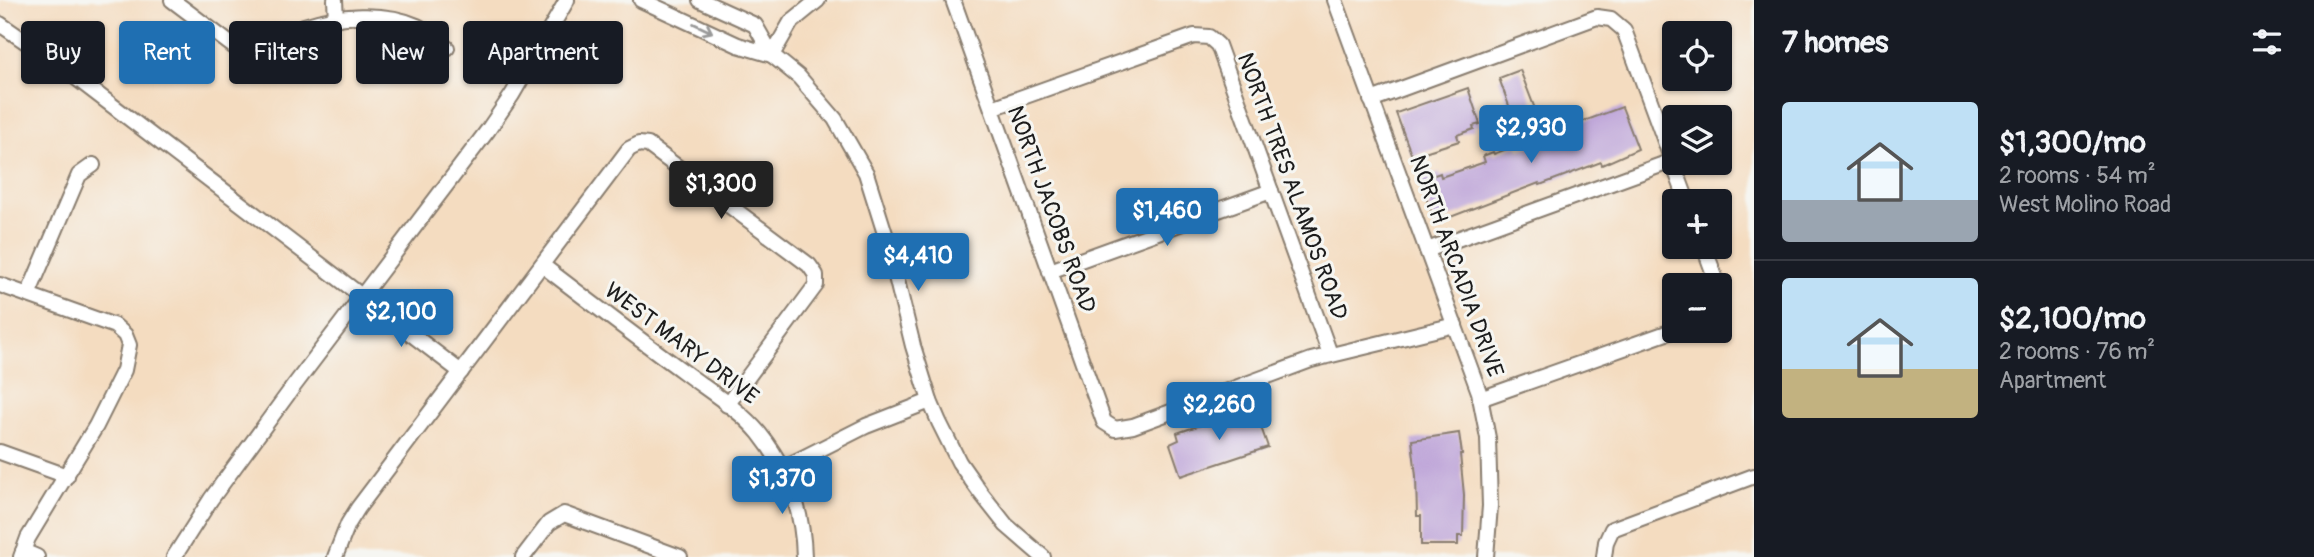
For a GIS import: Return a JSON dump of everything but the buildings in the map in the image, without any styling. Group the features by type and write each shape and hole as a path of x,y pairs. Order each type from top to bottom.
{"street":[{"path":"172,0 244,55 300,27 319,21 383,17 404,21"},
{"path":"335,0 336,19"},
{"path":"174,557 219,488 488,130 512,95 567,0"},
{"path":"641,0 738,45 772,55"},
{"path":"700,0 755,25 772,55 799,78 835,119 866,173 887,240 913,346 930,401 959,462 980,492 1006,525 1043,557"},
{"path":"772,55 791,22 818,0"},
{"name":"NORTH JACOBS ROAD","path":"953,0 1104,422 1115,429 1133,426 1330,355"},
{"name":"NORTH ARCADIA DRIVE","path":"1335,0 1480,399 1488,438 1490,506 1486,557"},
{"path":"1371,100 1597,17 1611,19 1624,30 1662,134"},
{"path":"0,24 58,64 461,372"},
{"name":"NORTH TRES ALAMOS ROAD","path":"992,108 1194,36 1209,37 1218,45 1330,355"},
{"path":"335,557 348,523 358,508 629,149 639,144 648,145 670,161 809,265 816,275 816,285 727,405"},
{"path":"28,295 79,175 93,164"},
{"path":"1427,250 1662,165"},
{"path":"1050,271 1271,191"},
{"name":"WEST MARY DRIVE","path":"542,265 727,405 759,434 790,484 801,517 804,557"},
{"path":"0,285 115,326 125,335 129,345 124,370 96,426 28,538 27,555"},
{"path":"1330,355 1455,325"},
{"path":"1480,399 1662,335"},
{"path":"781,469 866,426 930,401"},
{"path":"0,452 67,476"},
{"path":"1604,557 1606,542 1612,529 1754,476"},
{"path":"523,557 548,523 558,516 571,515 680,557"}]}
